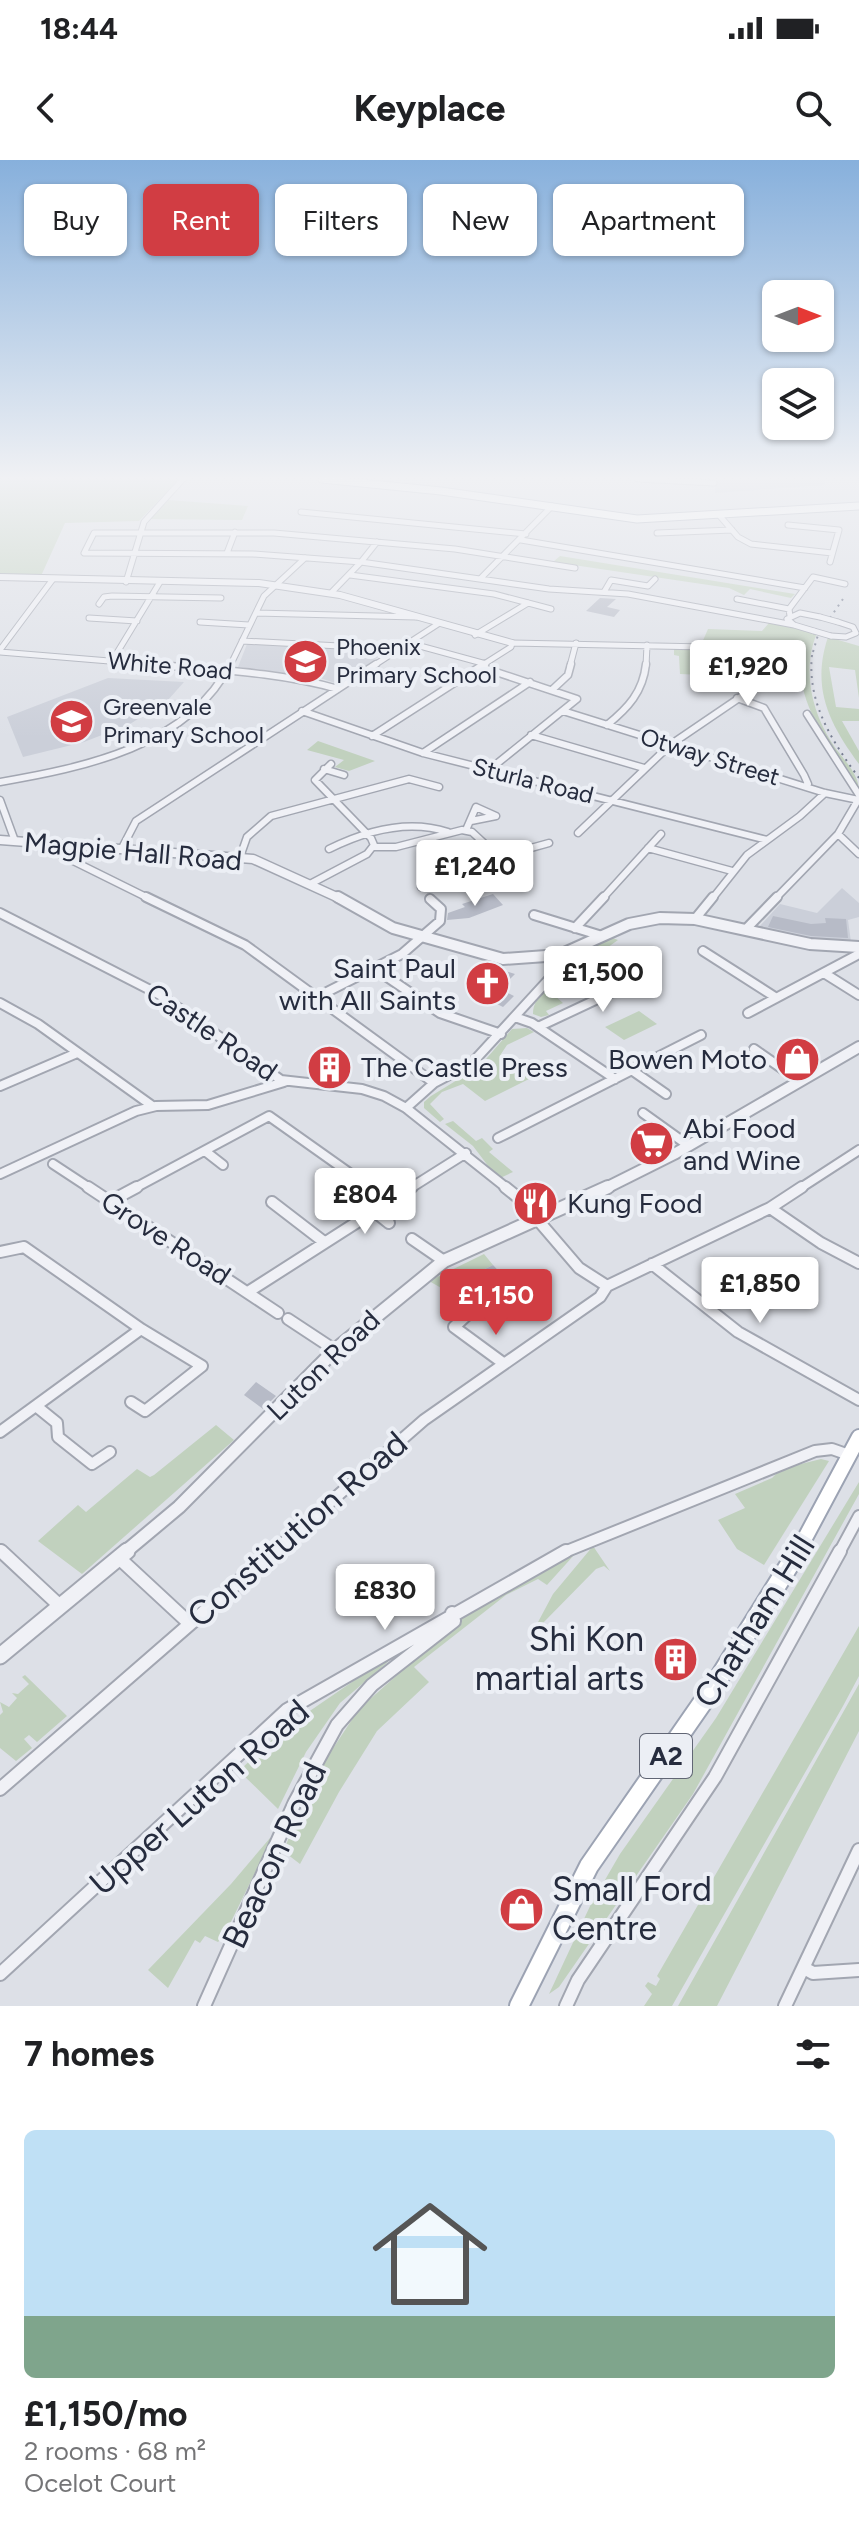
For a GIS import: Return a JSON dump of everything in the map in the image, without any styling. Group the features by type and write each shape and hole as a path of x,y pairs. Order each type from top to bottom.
{"main road":[{"name":"Chatham Hill","path":"519,2006 589,1866 722,1674 811,1530 859,1437"}],"street":[{"path":"126,582 132,565"},
{"path":"0,782 72,767 138,744 167,729 202,704 214,693 227,671 264,597 297,565"},
{"path":"331,593 358,565"},
{"path":"386,565 549,589 604,592 794,625 856,643 852,639 857,631 847,624 737,599"},
{"path":"482,577 495,565"},
{"path":"557,565 575,568"},
{"path":"670,565 805,588"},
{"path":"604,592 617,573"},
{"path":"350,575 494,594 551,609"},
{"path":"0,577 126,582 239,581 331,593 512,643 799,652 791,663 670,745 578,833"},
{"path":"773,621 789,612 813,577 845,584"},
{"path":"0,651 53,579"},
{"path":"611,580 648,586 655,579"},
{"path":"112,661 160,582"},
{"path":"99,604 104,597 221,598"},
{"path":"475,635 528,603"},
{"path":"789,612 794,625"},
{"path":"256,613 416,617"},
{"path":"89,618 137,621"},
{"path":"200,622 249,625"},
{"path":"122,848 136,821 438,624"},
{"path":"242,641 398,649"},
{"path":"409,643 577,697 489,770"},
{"path":"372,736 512,643"},
{"path":"553,689 568,675 576,643"},
{"path":"607,725 639,695 647,645"},
{"name":"White Road","path":"0,651 227,671 312,681 338,689"},
{"path":"423,753 530,682"},
{"path":"737,698 764,708 804,775 808,784 806,787"},
{"name":"Sturla Road","path":"302,711 423,753 767,840"},
{"name":"Otway Street","path":"563,711 825,793 859,799"},
{"path":"747,928 838,834 859,799 807,714"},
{"path":"531,735 644,768"},
{"path":"331,764 315,780 367,833 374,847"},
{"path":"324,769 344,775"},
{"path":"240,857 247,837 271,816 409,779 439,787"},
{"path":"695,919 747,855 825,793"},
{"path":"0,800 15,841"},
{"path":"466,830 471,821"},
{"path":"329,849 367,833 419,827 448,832"},
{"path":"312,883 350,860 367,854 374,847 395,847 466,830 503,862 421,887"},
{"path":"575,928 661,834"},
{"path":"838,834 859,854"},
{"name":"Magpie Hall Road","path":"0,840 240,857 271,865 312,883 389,926 500,959 560,955 647,919 695,919 810,944 859,947"},
{"path":"35,842 235,939 434,1083"},
{"path":"499,857 549,843"},
{"path":"648,848 732,871"},
{"path":"317,997 402,954 422,937 440,921 441,909 430,899"},
{"name":"Castle Road","path":"0,913 160,995 285,1082 362,1089 406,1108 466,1153 539,1218 587,1275 607,1286"},
{"path":"534,915 603,937"},
{"path":"703,951 775,997"},
{"path":"748,1013 859,954"},
{"path":"406,1108 434,1083 472,1063 562,964 560,955"},
{"path":"374,968 440,1013 501,1034"},
{"path":"538,1027 655,972"},
{"path":"824,973 858,994"},
{"path":"0,1003 38,1024 139,1099 156,1106"},
{"path":"515,1017 538,1027 615,1079"},
{"path":"498,1138 701,1035"},
{"name":"Luton Road","path":"0,1656 224,1464 335,1350 444,1261 611,1186 689,1146 859,1047"},
{"path":"754,1049 787,1072"},
{"path":"0,1086 77,1053"},
{"path":"633,1071 666,1094"},
{"path":"0,1174 136,1111 156,1106 208,1105 285,1082"},
{"path":"643,1113 689,1146"},
{"path":"109,1202 269,1116 389,1201"},
{"name":"Constitution Road","path":"0,1789 188,1622 424,1420 600,1297 607,1286 770,1208 859,1150"},
{"path":"205,1151 223,1165"},
{"path":"248,1292 466,1153"},
{"name":"Grove Road","path":"53,1164 278,1313"},
{"path":"272,1202 324,1242"},
{"path":"770,1208 821,1243 859,1262"},
{"path":"374,1211 389,1223"},
{"path":"412,1239 444,1261"},
{"path":"0,1252 24,1247 141,1329 202,1366 145,1411 131,1402"},
{"path":"652,1264 738,1332 859,1400"},
{"path":"467,1315 454,1327 503,1363"},
{"path":"288,1319 335,1350"},
{"path":"0,1432 141,1329"},
{"path":"36,1406 57,1423 58,1437 92,1464 110,1452"},
{"name":"Upper Luton Road","path":"0,1974 287,1710 452,1613 569,1549 815,1451 832,1449 849,1455"},
{"path":"566,2006 578,1980 715,1777 859,1516"},
{"path":"0,1550 61,1606"},
{"path":"118,1558 188,1622"},
{"name":"Beacon Road","path":"204,2006 295,1802 335,1729 372,1685 453,1622 452,1613"},
{"path":"785,2006 859,1850"},
{"path":"804,1968 813,1973 859,1970"}],"shaded area":[{"name":"Phoenix Primary School","path":"247,644 387,651 338,684 317,677 238,667"},
{"name":"Greenvale Primary School","path":"108,678 184,682 168,700 130,724 84,742 23,757 7,717"},
{"path":"842,888 859,903 859,917 848,920 851,942 811,940 759,927 780,904 817,913"}],"green space":[{"path":"0,565 46,565 41,576 0,574"},
{"path":"574,565 617,565 795,594 791,598 750,589 744,595 729,588"},
{"path":"769,623 817,633 810,661 814,703 832,743 853,772 859,792 808,705 802,686 804,651 760,649 758,655 717,683 701,675 680,674 679,656 674,655 674,648 701,645 708,629 762,631"},
{"path":"828,637 859,646 859,698 855,670 829,667 836,707 859,709 859,721 842,721 859,751 859,764 839,734 822,689 823,655"},
{"path":"318,741 375,761 349,771 335,767 344,760 307,750"},
{"path":"610,937 618,940 604,950 625,964 598,977 610,986 603,987 590,976 594,974 589,969 557,989 553,994 563,1003 546,1011 549,1015 541,1017 533,1014 542,994 574,969 579,952"},
{"path":"639,1011 657,1024 624,1040 605,1027"},
{"path":"527,1028 534,1032 507,1045 501,1054 531,1078 485,1101 463,1084 442,1092 430,1104 444,1119 440,1122 424,1108 424,1102 431,1096 480,1066 512,1029"},
{"path":"453,1121 476,1141 482,1138 493,1149 489,1152 513,1172 498,1179 473,1146 445,1124"},
{"path":"484,1254 493,1265 481,1271 483,1274 460,1285 484,1308 476,1313 459,1302 452,1306 447,1302 443,1289 429,1281"},
{"path":"216,1425 234,1440 82,1574 38,1541 78,1505 86,1512 137,1469 150,1477 154,1475"},
{"path":"821,1459 829,1461 764,1565 737,1549 718,1520 745,1508 735,1494 772,1478 781,1469"},
{"path":"859,1482 859,1494 693,1794 559,1987 549,1994 591,1904 620,1854 716,1718"},
{"path":"593,1546 610,1571 604,1566 596,1569 541,1625 537,1624 553,1594"},
{"path":"575,1554 547,1585 538,1579 506,1595 414,1667 429,1682 377,1731 300,1864 283,1851 322,1765 359,1709 460,1619 505,1590"},
{"path":"859,1626 859,1676 843,1706 672,2006 644,2006 652,1994 645,1986 648,1982 656,1986 660,1979 657,1976"},
{"path":"390,1656 388,1662 340,1703 306,1752 278,1809 239,1771 282,1730"},
{"path":"25,1675 67,1716 37,1742 29,1735 24,1739 32,1748 16,1761 0,1748 0,1715 3,1712 0,1702 9,1707 17,1698 12,1693 18,1694 29,1684 22,1677"},
{"path":"859,1684 859,1731 717,2006 678,2006"},
{"path":"270,1838 224,1936 218,1942 205,1936 200,1943 195,1940 168,1988 148,1970 231,1884"}],"building":[{"path":"600,598 616,599 607,607 620,610 614,617 586,611"},
{"path":"493,894 503,905 469,918 447,920 448,913 465,907 462,904"},
{"path":"773,916 811,924 826,923 825,918 846,919 848,938 811,936 768,927"},
{"name":"Saint Paul with All Saints","path":"493,967 515,974 500,989 514,996 503,1007 465,988"},
{"name":"Abi Food and Wine","path":"659,1133 670,1142 645,1155 634,1146"},
{"path":"493,1265 510,1283 478,1304 463,1291 486,1277 481,1271"},
{"path":"256,1382 276,1396 263,1409 244,1395"},
{"name":"Shi Kon martial arts","path":"665,1645 694,1661 686,1674 657,1656"},
{"name":"Small Ford Centre","path":"517,1895 534,1905 525,1922 508,1912"}],"railway":[{"path":"830,618 845,596"},
{"path":"813,652 818,635"},
{"path":"812,655 813,689 824,721 859,778"}],"place":[{"name":"Phoenix Primary School","path":"305,661"},
{"name":"Greenvale Primary School","path":"72,721"},
{"name":"Saint Paul with All Saints","path":"487,984"},
{"name":"Bowen Moto","path":"798,1059"},
{"name":"The Castle Press","path":"330,1067"},
{"name":"Abi Food and Wine","path":"652,1144"},
{"name":"Kung Food","path":"536,1203"},
{"name":"Shi Kon martial arts","path":"675,1659"},
{"name":"Small Ford Centre","path":"521,1909"}]}
